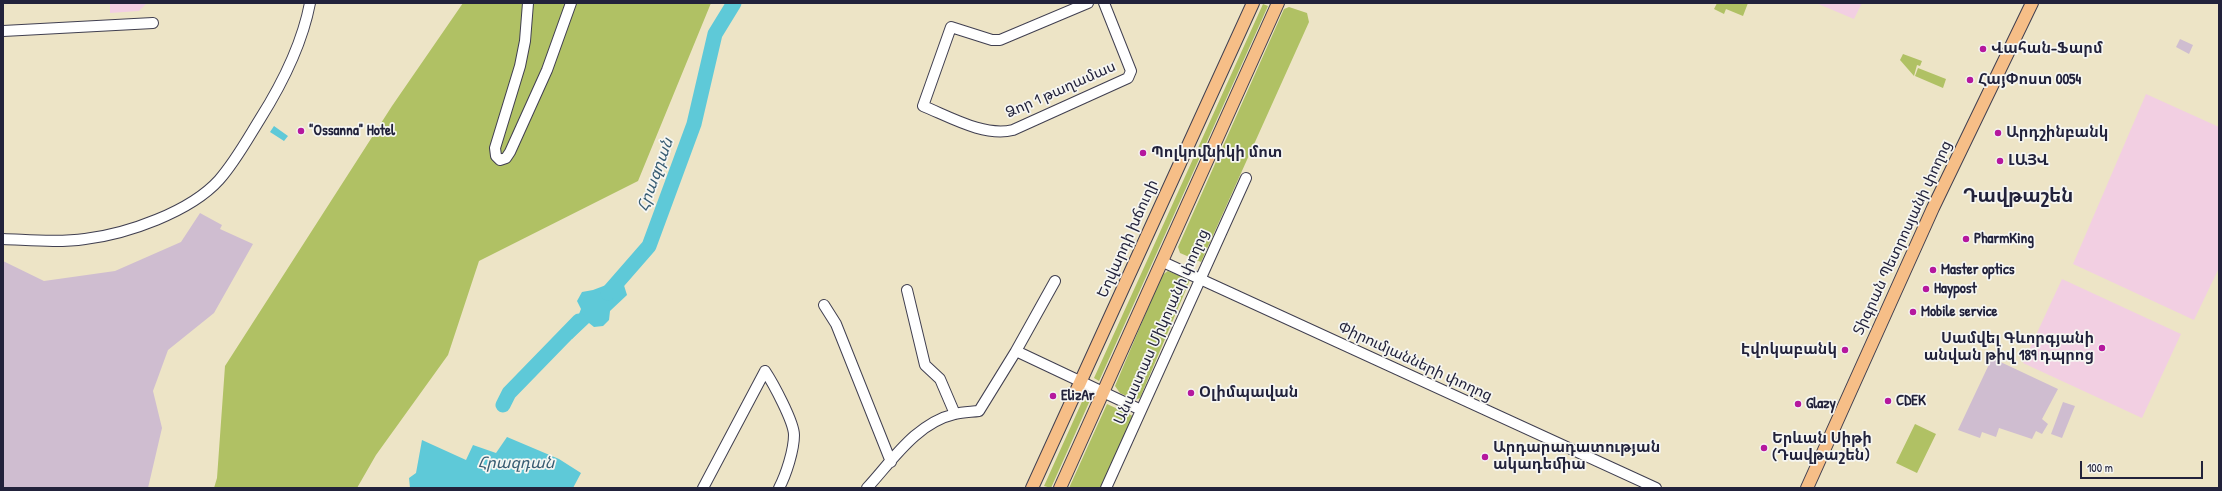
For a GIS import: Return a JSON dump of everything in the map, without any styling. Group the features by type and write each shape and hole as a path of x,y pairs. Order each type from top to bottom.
{"main road":[{"name":"Եղվարդի խճուղի","path":"1032,488 1253,3"},
{"path":"1060,488 1163,262 1278,3"},
{"name":"Տիգրան Պետրոսյանի փողոց","path":"1807,488 1933,208 2032,3"},
{"name":"Տիգրան Պետրոսյանի փողոց","path":"1812,488 1931,224 2036,3"}],"street":[{"path":"3,239 54,242 86,239 141,224 199,198 219,180 271,102 304,32 310,3"},
{"path":"528,3 525,41 520,66 496,148 496,156 500,160 506,158 510,152 546,70 571,3"},
{"name":"Ձոր 1 թաղամաս","path":"1088,3 1000,40 951,27 923,106 985,130 1001,133 1014,130 1128,78 1131,71 1104,3"},
{"path":"3,31 153,23"},
{"name":"Անաստաս Միկոյանի փողոց","path":"1106,488 1246,178"},
{"name":"Փիրումյանների փողոց","path":"1163,262 1201,278 1656,488"},
{"path":"867,488 912,437 936,422 955,414 979,411 1016,351 1055,281"},
{"path":"908,290 925,365 940,379 955,414"},
{"path":"824,305 836,324 891,462"},
{"path":"1016,351 1141,410"},
{"path":"703,488 765,371 779,394 794,434 785,477 779,488"}],"shaded area":[{"path":"110,3 147,3 139,11 110,13"},
{"path":"1816,3 1862,3 1854,19"},
{"path":"2180,39 2193,45 2189,54 2176,47"},
{"path":"2146,94 2219,127 2219,268 2194,320 2073,264"},
{"path":"200,213 222,225 220,229 253,244 214,313 168,350 153,391 162,428 148,488 3,488 3,261 44,281 115,271 181,242"},
{"name":"Սամվել Գևորգյանի անվան թիվ 189 դպրոց","path":"2062,279 2181,334 2142,418 2023,363"},
{"path":"1992,358 2058,389 2042,419 2048,424 2042,434 2036,431 2032,439 1999,428 1996,437 1982,432 1980,438 1958,430"},
{"path":"2063,402 2075,406 2062,438 2051,434"}],"green space":[{"path":"463,3 711,3 638,181 479,261 448,355 376,455 357,488 214,488 217,478 225,366 392,106"},
{"path":"1717,3 1748,3 1743,16 1726,9 1724,14 1714,9"},
{"path":"1263,4 1268,6 1099,381 1094,378"},
{"path":"1289,7 1307,13 1309,22 1201,262 1180,253 1178,247 1284,9"},
{"path":"1903,54 1922,61 1920,66 1917,65 1914,76 1900,60"},
{"path":"1918,68 1946,79 1943,88 1915,76"},
{"path":"1168,271 1190,280 1140,398 1135,400 1120,393 1115,386 1162,275"},
{"path":"1085,395 1091,398 1051,488 1044,486"},
{"path":"1107,404 1133,416 1100,488 1069,488"},
{"path":"1915,424 1936,434 1917,473 1896,463"}],"water":[{"path":"274,126 288,136 284,141 270,132"},
{"path":"622,279 627,295 610,311 609,320 603,326 594,327 589,323 572,339 565,335 562,329 579,314 581,309 577,301 582,292 593,290"},
{"name":"Հրազդան","path":"507,437 559,459 581,473 573,488 410,488 409,478 416,473 422,440 466,460 473,445 496,453"}],"waterway":[{"name":"Հրազդան","path":"608,293 649,246 694,124 715,34 734,3"},
{"name":"Հրազդան","path":"503,405 509,393 579,321"}],"place":[{"name":"Վահան-Ֆարմ","path":"1983,49"},
{"name":"ՀայՓոստ 0054","path":"1970,80"},
{"name":"\"Ossanna\" Hotel","path":"301,131"},
{"name":"Արդշինբանկ","path":"1998,133"},
{"name":"Պոլկովնիկի մոտ","path":"1143,153"},
{"name":"ԼԱՅՎ","path":"2000,161"},
{"name":"PharmKing","path":"1966,239"},
{"name":"Master optics","path":"1933,270"},
{"name":"Haypost","path":"1926,289"},
{"name":"Mobile service","path":"1913,312"},
{"name":"Սամվել Գևորգյանի անվան թիվ 189 դպրոց","path":"2102,348"},
{"name":"Էվոկաբանկ","path":"1845,350"},
{"name":"Օլիմպավան","path":"1191,393"},
{"name":"ElizAr","path":"1053,396"},
{"name":"CDEK","path":"1888,401"},
{"name":"Glazy","path":"1798,404"},
{"name":"Երևան Սիթի (Դավթաշեն)","path":"1764,448"},
{"name":"Արդարադատության ակադեմիա","path":"1485,457"}],"district":[{"name":"Դավթաշեն","path":"2018,197"}]}
